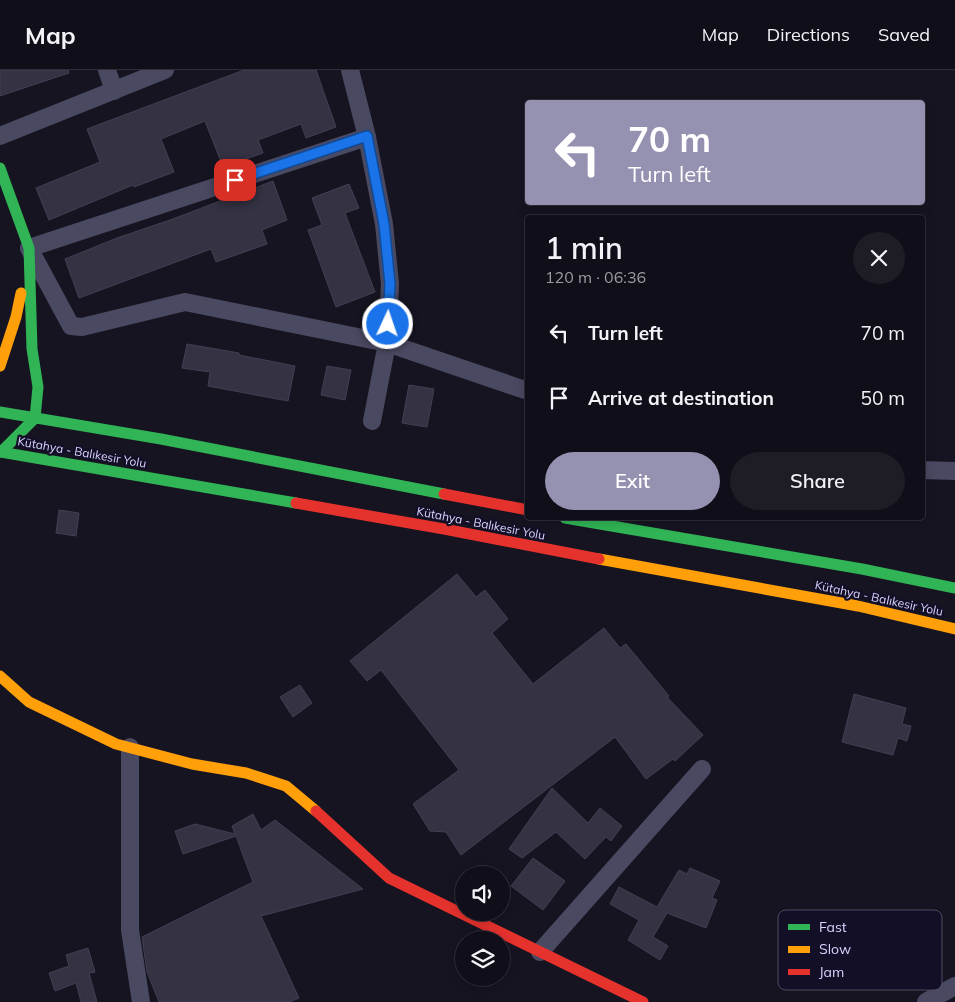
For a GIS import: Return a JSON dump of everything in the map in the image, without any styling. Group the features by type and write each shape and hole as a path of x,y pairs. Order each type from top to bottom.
{"main road":[{"path":"0,168 28,248 32,350 38,387 35,418 0,451 0,456"},
{"path":"0,366 16,317 28,248"},
{"name":"Kütahya - Balıkesir Yolu","path":"0,412 161,438 525,509"},
{"name":"Kütahya - Balıkesir Yolu","path":"0,451 444,529 664,572 858,606 955,629"},
{"name":"Kütahya - Balıkesir Yolu","path":"577,520 862,569 955,588"},
{"path":"0,676 29,702 116,744 192,764 246,773 286,786 388,878 642,1002"}],"street":[{"path":"107,70 114,90"},
{"path":"0,136 165,70"},
{"path":"350,70 367,136 384,224 390,284 387,344 372,421"},
{"path":"367,136 28,248 71,326 82,327 185,302 387,344 525,390"},
{"path":"925,470 955,471"},
{"path":"130,747 130,930 141,1002"},
{"path":"540,952 702,769"},
{"path":"926,1002 955,986"}],"building":[{"path":"0,70 68,70 69,73 0,96"},
{"path":"244,70 316,70 336,127 306,138 301,124 258,140 263,153 223,167 205,121 161,139 174,172 134,187 133,185 49,220 36,188 100,162 87,129"},
{"path":"273,181 287,220 262,230 267,244 216,262 211,249 79,298 65,259"},
{"path":"349,184 359,208 345,213 375,292 336,307 308,230 322,225 312,198"},
{"path":"187,344 239,353 239,355 295,366 288,401 208,386 210,372 182,368"},
{"path":"327,366 351,370 345,400 321,395"},
{"path":"409,385 434,389 427,427 402,423"},
{"path":"59,510 79,513 76,536 56,533"},
{"path":"457,574 476,597 485,590 508,619 492,633 533,684 604,628 620,648 626,644 669,696 667,697 703,735 675,761 673,759 646,779 615,737 461,855 446,832 430,831 413,804 459,770 381,670 367,681 350,661"},
{"path":"300,685 312,703 293,717 280,697"},
{"path":"854,694 906,708 902,724 911,726 907,741 898,738 893,755 842,742"},
{"path":"552,788 588,823 600,808 622,826 611,841 606,837 585,859 556,832 522,858 509,849"},
{"path":"253,814 261,830 275,820 363,889 261,916 299,998 289,1002 159,1002 147,972 142,937 253,882 236,836 183,854 175,831 195,824 235,834 232,826"},
{"path":"533,858 565,881 543,910 511,886"},
{"path":"690,868 720,881 712,898 717,900 706,928 667,913 653,937 668,946 660,960 628,940 639,920 610,904 619,887 657,907 679,870 687,874"},
{"path":"88,948 95,972 89,973 97,1002 81,1002 76,983 55,991 49,973 69,966 66,955"}],"traffic: fast":[{"path":"0,168 29,248 32,349 38,387 35,418 1,452"},
{"path":"0,412 161,439 444,494"},
{"path":"0,452 296,503"},
{"path":"577,520 862,569 955,588"}],"traffic: slow":[{"path":"0,366 16,317 21,293"},
{"path":"599,559 858,606 955,629"},
{"path":"0,676 29,702 116,744 192,764 246,773 286,786 316,811"}],"traffic: jam":[{"path":"444,494 525,509"},
{"path":"296,503 599,559"},
{"path":"316,811 389,878 643,1002"}],"route":[{"path":"235,180 367,136 384,224 390,284 388,324"}]}
